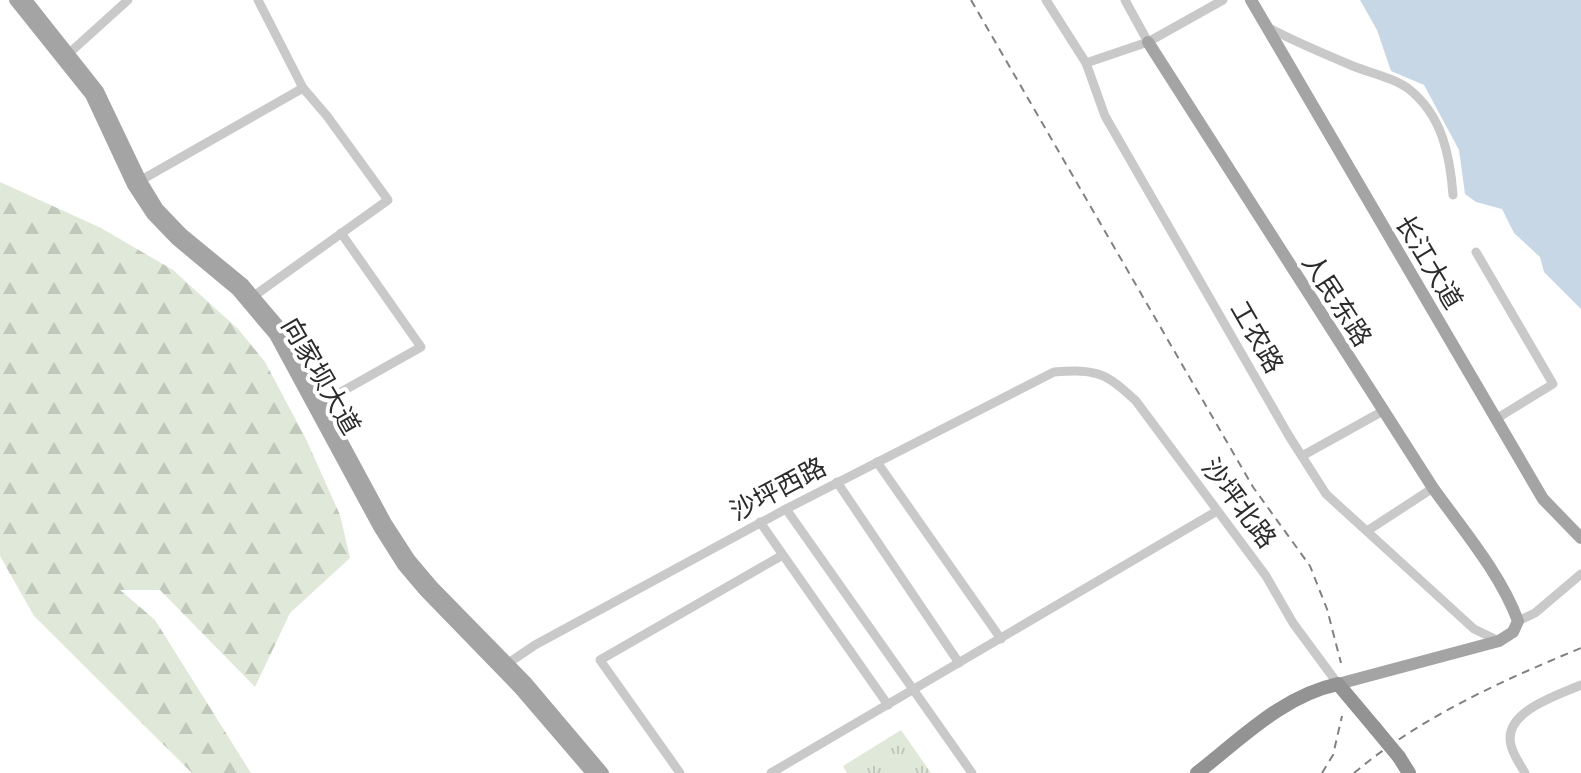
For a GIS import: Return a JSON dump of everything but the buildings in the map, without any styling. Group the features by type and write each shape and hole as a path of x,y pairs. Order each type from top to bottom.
{"highway":[{"path":"1197,773 1289,703 1313,691 1338,684 1409,772"}],"main road":[{"name":"向家坝大道","path":"15,0 66,55"},
{"name":"向家坝大道","path":"26,0 105,103 137,183 173,225 231,273 290,341 319,405 405,553 603,773"},
{"name":"长江大道","path":"1251,0 1543,499 1581,538"},
{"name":"人民东路","path":"1148,42 1433,488 1482,556 1512,605 1518,621"},
{"path":"1338,684 1499,641 1513,632 1518,621"},
{"name":"向家坝大道","path":"504,665 592,773"}],"street":[{"path":"66,55 128,0"},
{"path":"251,298 388,200 303,88 258,0"},
{"name":"工农路","path":"1046,0 1086,63 1105,116 1326,494 1474,629 1499,641"},
{"name":"人民东路","path":"1125,0 1148,42"},
{"path":"1086,63 1148,42 1223,0"},
{"path":"1266,26 1311,49 1408,88 1427,107 1444,137 1451,165 1453,195"},
{"path":"137,183 303,88"},
{"path":"319,405 421,347 341,233"},
{"path":"1476,252 1553,384 1496,419"},
{"name":"沙坪西路","path":"504,665 535,645 837,482 1054,372 1083,370"},
{"name":"沙坪北路","path":"1083,370 1112,379 1136,401 1266,576 1293,623 1338,684"},
{"path":"1302,456 1383,411"},
{"path":"877,462 1001,639"},
{"path":"837,482 959,663"},
{"path":"1367,531 1433,488"},
{"path":"786,509 972,773"},
{"path":"771,773 1217,511"},
{"path":"760,522 888,705"},
{"path":"680,773 600,660 781,556"},
{"path":"1518,621 1535,613 1581,574"},
{"path":"1463,651 1474,629"},
{"path":"1525,773 1509,742 1511,726 1528,710 1581,685"}],"green space":[{"path":"0,182 101,228 173,270 238,329 265,362 306,439 340,515 350,558 290,613 255,687 160,590 120,590 155,620 251,773 192,773 34,616 0,556"},
{"path":"901,730 931,773 847,773 843,766"}],"water":[{"path":"1360,0 1581,0 1581,309 1544,272 1540,257 1514,233 1502,209 1476,202 1465,194 1459,150 1424,85 1391,71 1377,30"}],"railway":[{"path":"971,0 1253,487 1310,566 1327,609 1341,663"},
{"path":"1354,773 1406,734 1463,702 1581,648"},
{"path":"1322,773 1333,755 1342,716"}]}
